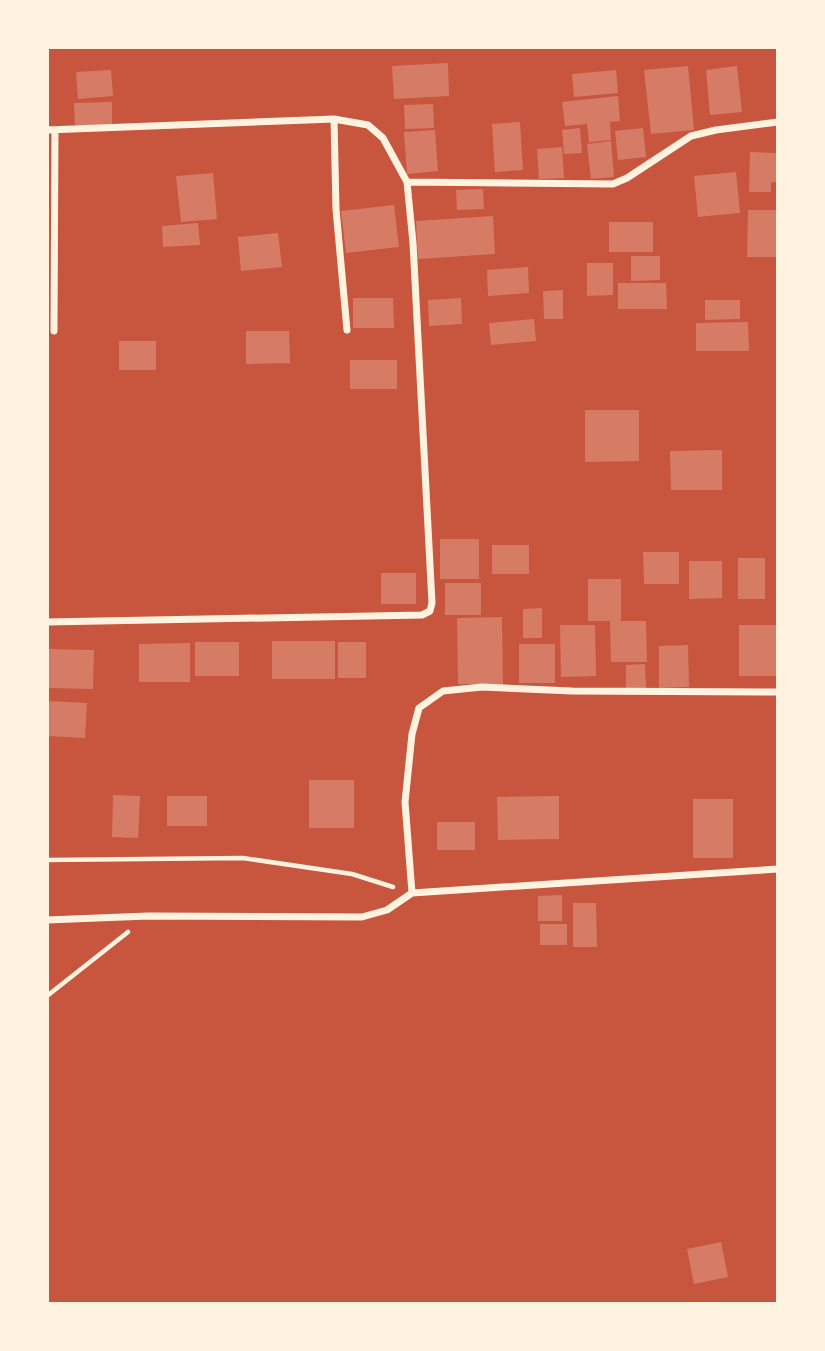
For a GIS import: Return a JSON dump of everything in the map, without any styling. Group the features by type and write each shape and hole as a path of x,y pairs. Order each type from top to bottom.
{"street":[{"path":"334,119 336,209 347,330"},
{"path":"47,622 422,615 430,611 432,603 414,257 407,181 383,138 368,125 334,119 51,130 54,331"},
{"path":"407,181 613,184 627,178 691,136 778,122"},
{"path":"412,893 405,802 412,734 419,708 443,691 482,687 572,691 778,692"},
{"path":"47,920 148,916 362,917 387,910 412,893 778,869"}],"path":[{"path":"47,860 243,858 352,874 412,893"},
{"path":"47,996 148,916"}],"building":[{"path":"448,63 449,96 394,99 392,66"},
{"path":"688,66 694,130 651,134 644,70"},
{"path":"737,66 742,112 710,115 706,70"},
{"path":"111,70 113,96 78,99 76,72"},
{"path":"616,70 618,93 574,97 572,74"},
{"path":"618,96 620,121 610,122 611,140 589,142 587,124 565,126 562,102"},
{"path":"112,102 112,125 75,125 74,103"},
{"path":"433,104 434,128 405,129 404,105"},
{"path":"520,122 523,170 495,172 492,124"},
{"path":"580,128 582,153 564,154 562,130"},
{"path":"643,128 646,157 618,160 615,131"},
{"path":"435,130 438,171 407,174 404,132"},
{"path":"611,141 614,177 591,179 587,144"},
{"path":"562,147 564,178 539,179 537,149"},
{"path":"750,152 778,153 778,182 771,182 771,192 749,192"},
{"path":"736,172 740,213 698,217 694,176"},
{"path":"213,173 217,219 181,222 176,176"},
{"path":"483,189 484,209 457,210 456,190"},
{"path":"394,205 399,247 346,253 341,211"},
{"path":"748,210 778,210 778,257 747,257"},
{"path":"493,216 495,254 418,259 416,221"},
{"path":"609,222 653,222 653,252 609,252"},
{"path":"198,223 200,245 163,247 162,226"},
{"path":"278,233 282,267 241,271 238,237"},
{"path":"631,256 660,256 660,280 631,281"},
{"path":"587,263 613,263 613,295 587,296"},
{"path":"528,267 529,293 488,296 487,270"},
{"path":"618,283 666,283 667,309 618,309"},
{"path":"563,290 563,319 544,319 543,291"},
{"path":"353,298 393,298 394,328 353,328"},
{"path":"461,298 462,324 429,326 428,300"},
{"path":"705,300 740,300 740,319 705,320"},
{"path":"534,319 536,341 491,345 489,323"},
{"path":"748,322 749,351 696,351 696,323"},
{"path":"246,331 289,331 290,363 246,364"},
{"path":"119,341 156,341 156,370 119,370"},
{"path":"350,360 397,360 397,389 350,389"},
{"path":"585,410 639,410 639,461 585,462"},
{"path":"722,450 722,490 671,490 670,451"},
{"path":"440,539 479,539 479,579 440,579"},
{"path":"492,545 529,545 529,574 492,574"},
{"path":"643,552 679,552 679,584 644,584"},
{"path":"738,558 765,558 765,599 738,599"},
{"path":"689,561 722,561 722,598 689,599"},
{"path":"381,573 416,573 416,604 381,604"},
{"path":"588,579 621,579 621,621 646,621 647,662 611,662 610,621 588,621"},
{"path":"445,583 481,583 481,615 445,615"},
{"path":"542,608 542,638 523,638 523,609"},
{"path":"502,617 503,684 458,684 457,618"},
{"path":"560,625 595,625 596,676 561,677"},
{"path":"739,625 778,625 778,676 739,676"},
{"path":"272,641 335,641 335,679 272,679"},
{"path":"195,642 239,642 239,676 195,676"},
{"path":"338,642 366,642 366,678 338,678"},
{"path":"190,643 190,682 139,682 139,644"},
{"path":"519,644 555,644 555,683 519,683"},
{"path":"688,645 689,687 659,688 659,646"},
{"path":"47,649 94,650 93,689 47,688"},
{"path":"645,664 646,689 626,689 626,665"},
{"path":"47,701 87,703 85,738 47,736"},
{"path":"309,780 354,780 354,828 309,828"},
{"path":"113,795 140,796 138,838 112,837"},
{"path":"167,796 207,796 207,826 167,826"},
{"path":"559,796 559,839 498,840 497,797"},
{"path":"693,799 733,799 733,858 693,858"},
{"path":"437,822 475,822 475,850 437,850"},
{"path":"562,895 562,921 538,921 538,896"},
{"path":"573,903 596,903 597,947 573,947"},
{"path":"540,924 567,924 567,945 540,945"},
{"path":"721,1242 728,1277 694,1284 687,1249"}]}
